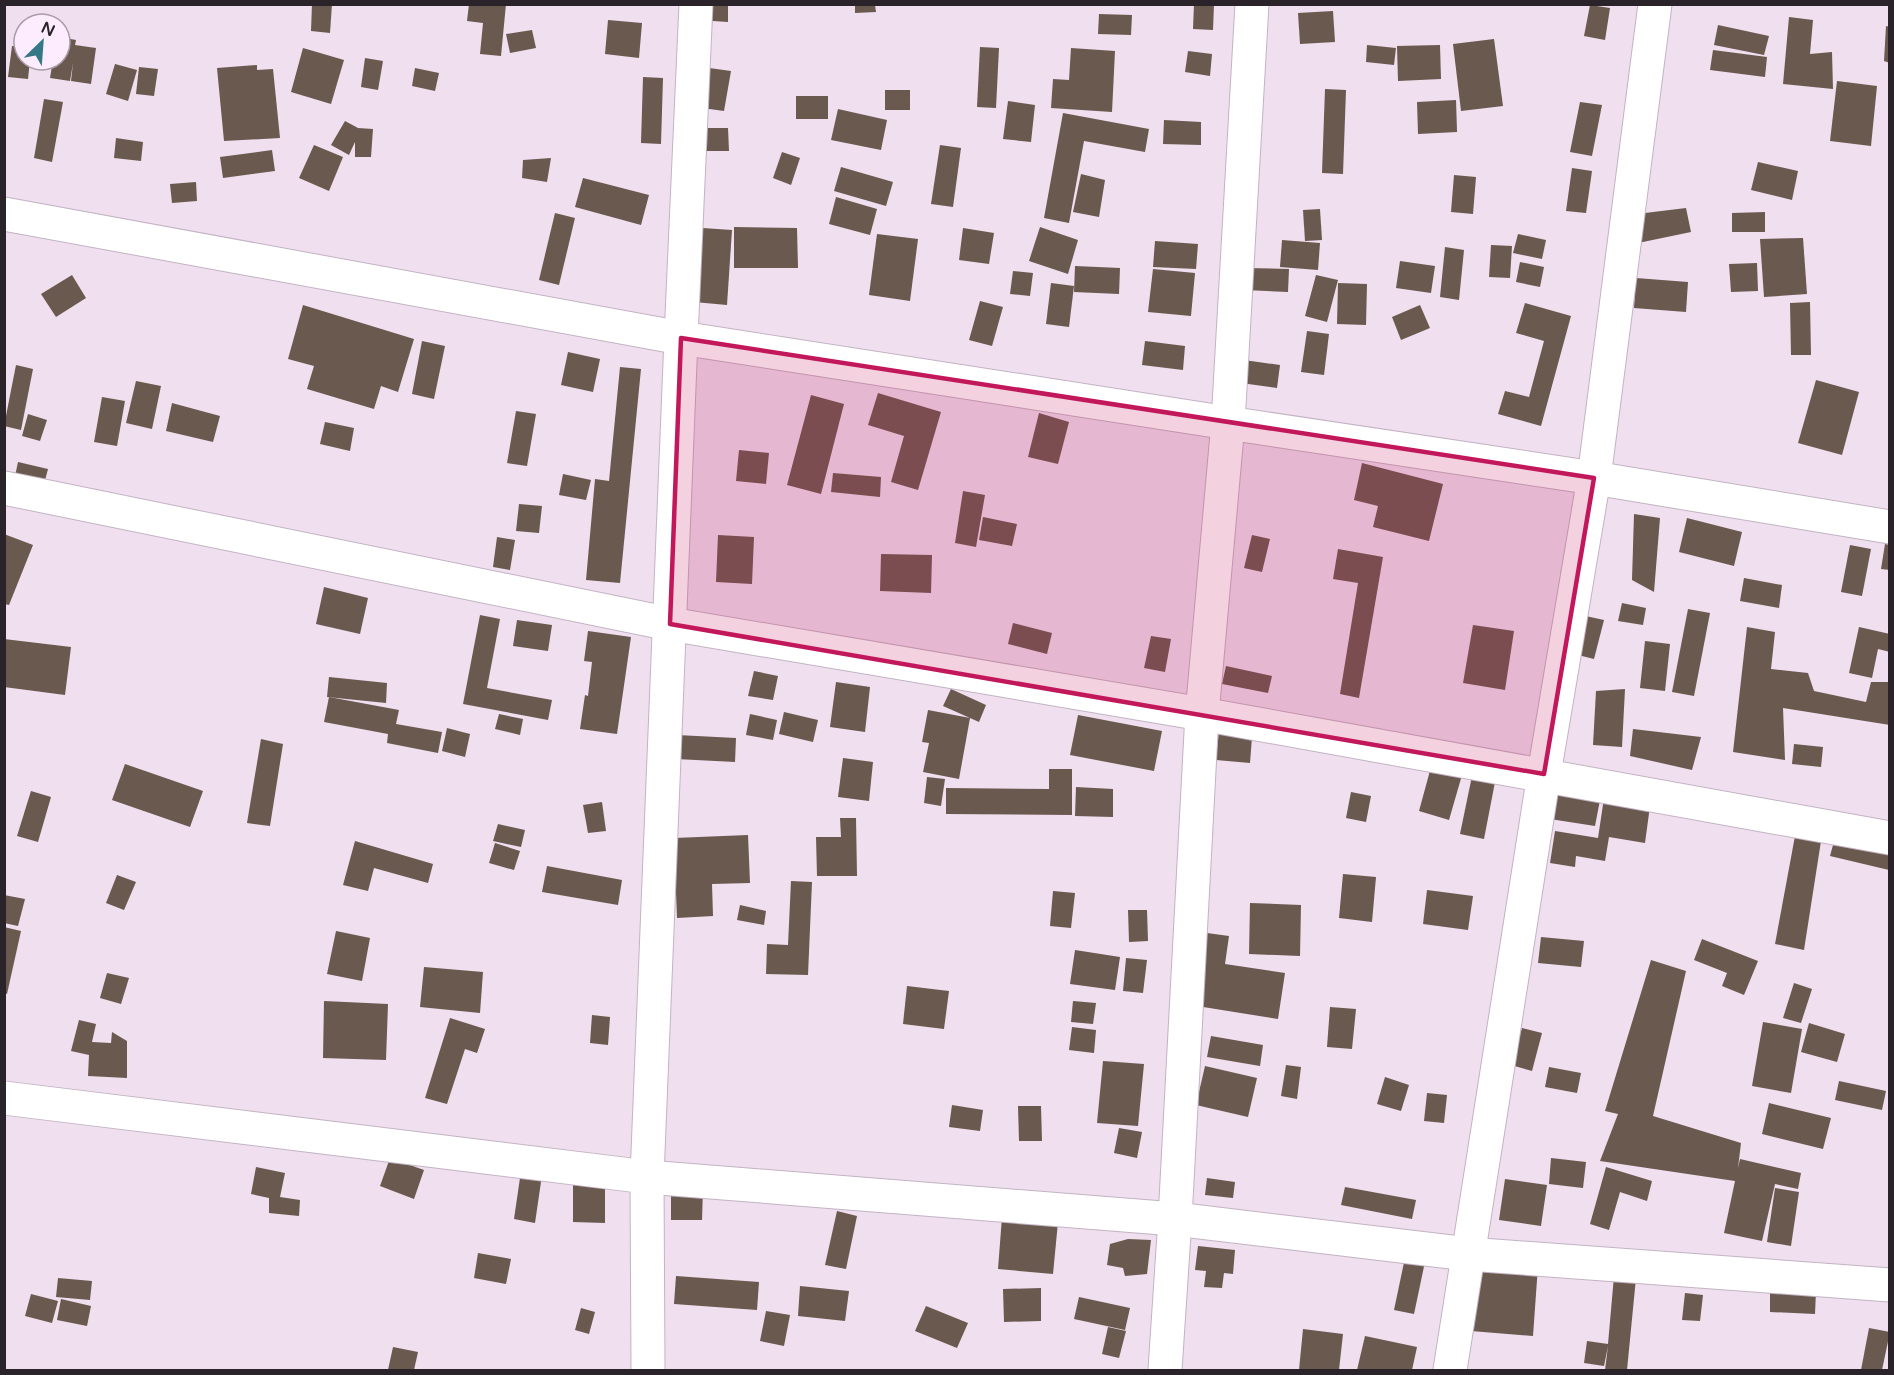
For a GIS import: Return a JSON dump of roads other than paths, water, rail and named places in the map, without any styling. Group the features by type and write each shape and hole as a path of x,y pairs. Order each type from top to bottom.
{"street":[{"path":"648,1371 647,1177 696,4"},
{"path":"1165,1371 1202,714 1228,423 1252,4"},
{"path":"1450,1371 1544,774 1594,478 1655,4"},
{"path":"4,214 681,338 1594,478 1890,527"},
{"path":"4,488 670,624 1202,714 1890,838"},
{"path":"4,1098 647,1177 1175,1219 1468,1254 1890,1285"}]}
